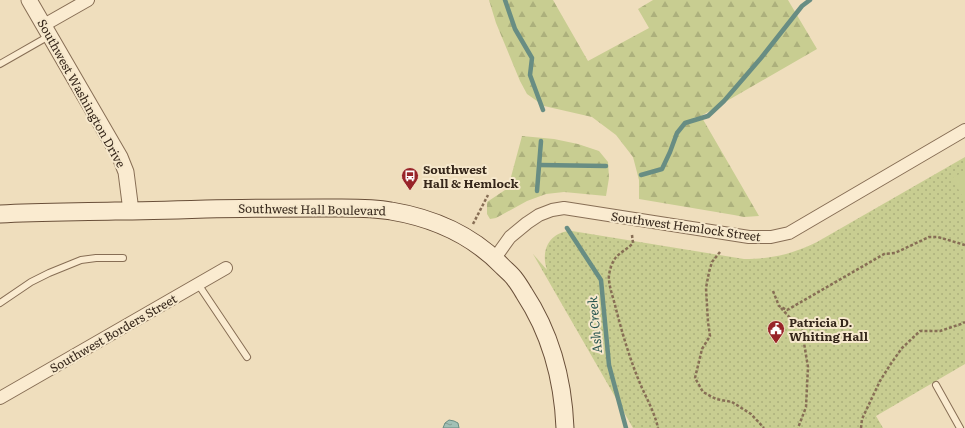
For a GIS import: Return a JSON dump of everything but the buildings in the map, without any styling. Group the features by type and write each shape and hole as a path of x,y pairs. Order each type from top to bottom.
{"main road":[{"name":"Southwest Hall Boulevard","path":"0,214 255,208 368,208 410,214 430,220 466,237 495,258 514,278 532,305 545,331 553,353 561,387 565,428"}],"street":[{"name":"Southwest Washington Drive","path":"29,0 120,157 126,172 131,211"},
{"path":"47,30 88,0"},
{"name":"Southwest Hemlock Street","path":"495,258 510,237 527,223 552,210 564,208 749,237 771,237 789,233 965,130"},
{"name":"Southwest Borders Street","path":"0,398 226,268"}],"lane":[{"path":"0,64 47,30"},
{"path":"0,303 31,282 81,260 96,258 123,258"},
{"path":"198,284 247,357"},
{"path":"936,385 960,428"}],"path":[{"path":"466,237 488,195"},
{"path":"632,235 633,243 613,261 608,279 628,350 658,428"},
{"path":"779,306 787,310 884,254 895,254 929,237 938,237 965,245"},
{"path":"720,252 712,262 709,272 706,288 710,336 702,349 695,378 703,392 716,399 732,402 751,414 764,428"},
{"path":"774,291 779,306 802,331 808,367 806,407 798,428"},
{"path":"861,428 862,419 877,387 902,348 920,331 940,332 965,322"}],"green space":[{"path":"489,0 553,0 588,61 649,28 638,9 653,0 788,0 817,49 701,116 759,216 744,217 639,199 639,180 633,157 616,135 592,117 544,106 527,94 520,81 496,23"},
{"path":"522,136 554,139 578,144 599,151 608,162 609,178 606,196 564,192 546,194 527,201 496,218 490,219 487,214 487,202 508,188"},
{"path":"965,157 965,364 876,416 883,428 633,428 533,254 547,270 545,255 549,243 558,234 572,231 744,259 782,255 799,250 817,242"},
{"path":"965,171 965,201 952,178"}],"water":[{"path":"449,420 458,423 459,428 443,428 445,423"}],"waterway":[{"name":"Ash Creek","path":"505,0 515,29 532,58 530,75 543,110"},
{"path":"641,175 662,169 677,133 685,123 708,116 724,101 761,58 802,6 810,0"},
{"name":"Ash Creek","path":"537,191 541,141"},
{"path":"540,165 606,166"},
{"name":"Ash Creek","path":"567,228 601,280 609,365 626,428"}],"place":[{"name":"Southwest Hall & Hemlock","path":"410,191"},
{"name":"Patricia D. Whiting Hall","path":"776,344"}]}
